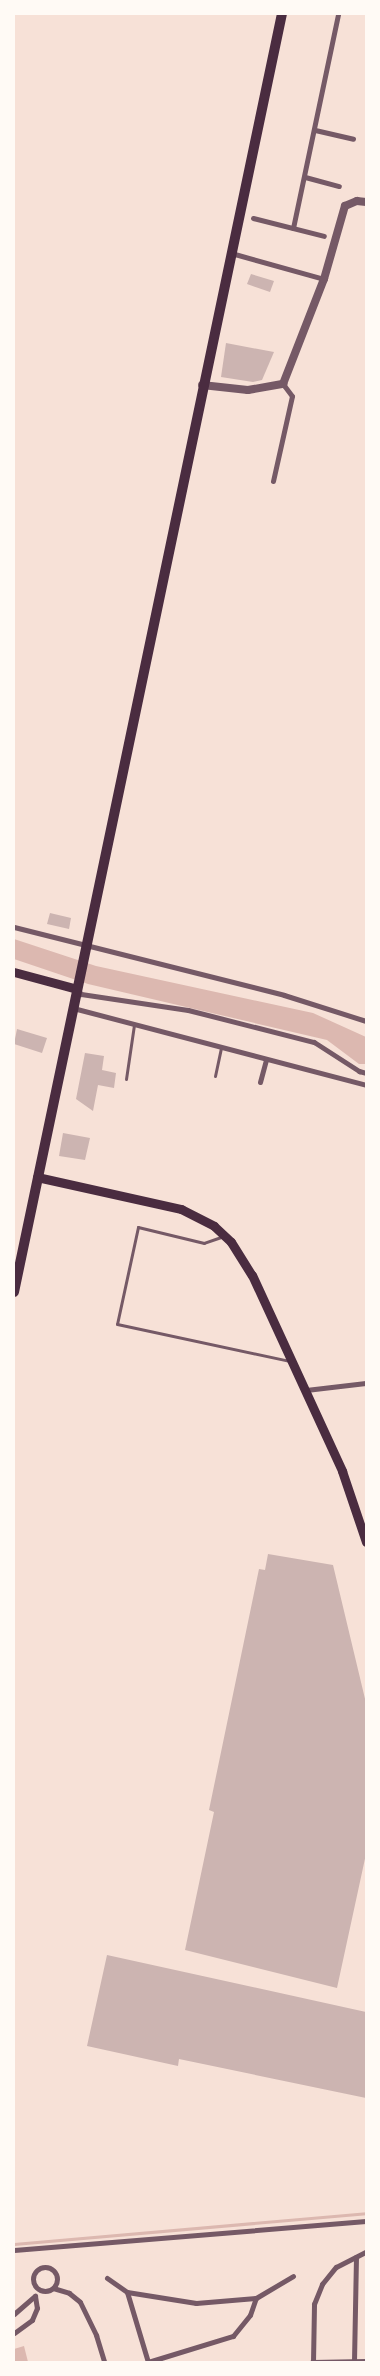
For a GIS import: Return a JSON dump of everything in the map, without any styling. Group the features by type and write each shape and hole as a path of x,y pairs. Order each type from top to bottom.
{"highway":[{"path":"14,1292 37,1177 77,997 202,385 282,14"}],"main road":[{"path":"14,972 77,997"},
{"path":"37,1177 182,1208 200,1217 224,1235 252,1274 306,1390 348,1486 366,1542"}],"street":[{"path":"293,228 338,14"},
{"path":"315,130 353,139"},
{"path":"305,177 339,186"},
{"path":"283,384 324,279 345,206 357,201 366,202"},
{"path":"253,218 324,236"},
{"path":"231,253 324,279"},
{"path":"202,385 248,390 283,384"},
{"path":"273,482 292,396 283,384"},
{"path":"14,927 86,947 284,994 366,1021"},
{"path":"77,997 134,1025 366,1085"},
{"path":"77,997 188,1010 305,1040 328,1049 359,1071 366,1072"},
{"path":"260,1082 266,1060"},
{"path":"306,1390 366,1383"},
{"path":"14,2250 366,2222"},
{"path":"366,2252 336,2267 322,2284 316,2297 312,2362 366,2361"},
{"path":"354,2361 356,2257"},
{"path":"53,2288 57,2281 56,2274 50,2268 42,2267 34,2274 33,2282 38,2288 45,2291 53,2288 69,2293 80,2302 96,2335 104,2362"},
{"path":"107,2278 127,2292 196,2303 256,2298 293,2276"},
{"path":"14,2314 35,2296 38,2288"},
{"path":"127,2292 148,2362 233,2336 250,2315 256,2298"},
{"path":"14,2333 32,2320 37,2308 35,2296"}],"lane":[{"path":"126,1079 134,1025"},
{"path":"215,1076 221,1048"},
{"path":"224,1235 204,1243 138,1227 117,1324 292,1362"}],"shaded area":[{"path":"14,939 96,966 313,1013 366,1037 366,1064 359,1064 327,1040 88,984 14,959"},
{"path":"24,2346 28,2362 14,2362 14,2349"}],"building":[{"path":"251,274 274,281 270,292 247,284"},
{"path":"226,343 274,352 262,380 253,382 221,377"},
{"path":"50,913 71,918 69,929 47,924"},
{"path":"17,1029 47,1038 42,1053 14,1044"},
{"path":"85,1053 104,1056 102,1070 116,1073 114,1088 98,1085 93,1111 76,1099"},
{"path":"63,1133 90,1138 85,1160 59,1156"},
{"path":"268,1554 333,1565 366,1703 366,1854 337,1988 185,1950 214,1812 209,1810 259,1569 265,1570"},
{"path":"107,1955 366,2012 366,2098 179,2059 178,2066 87,2046"}],"waterway":[{"path":"14,2244 366,2213"}]}
